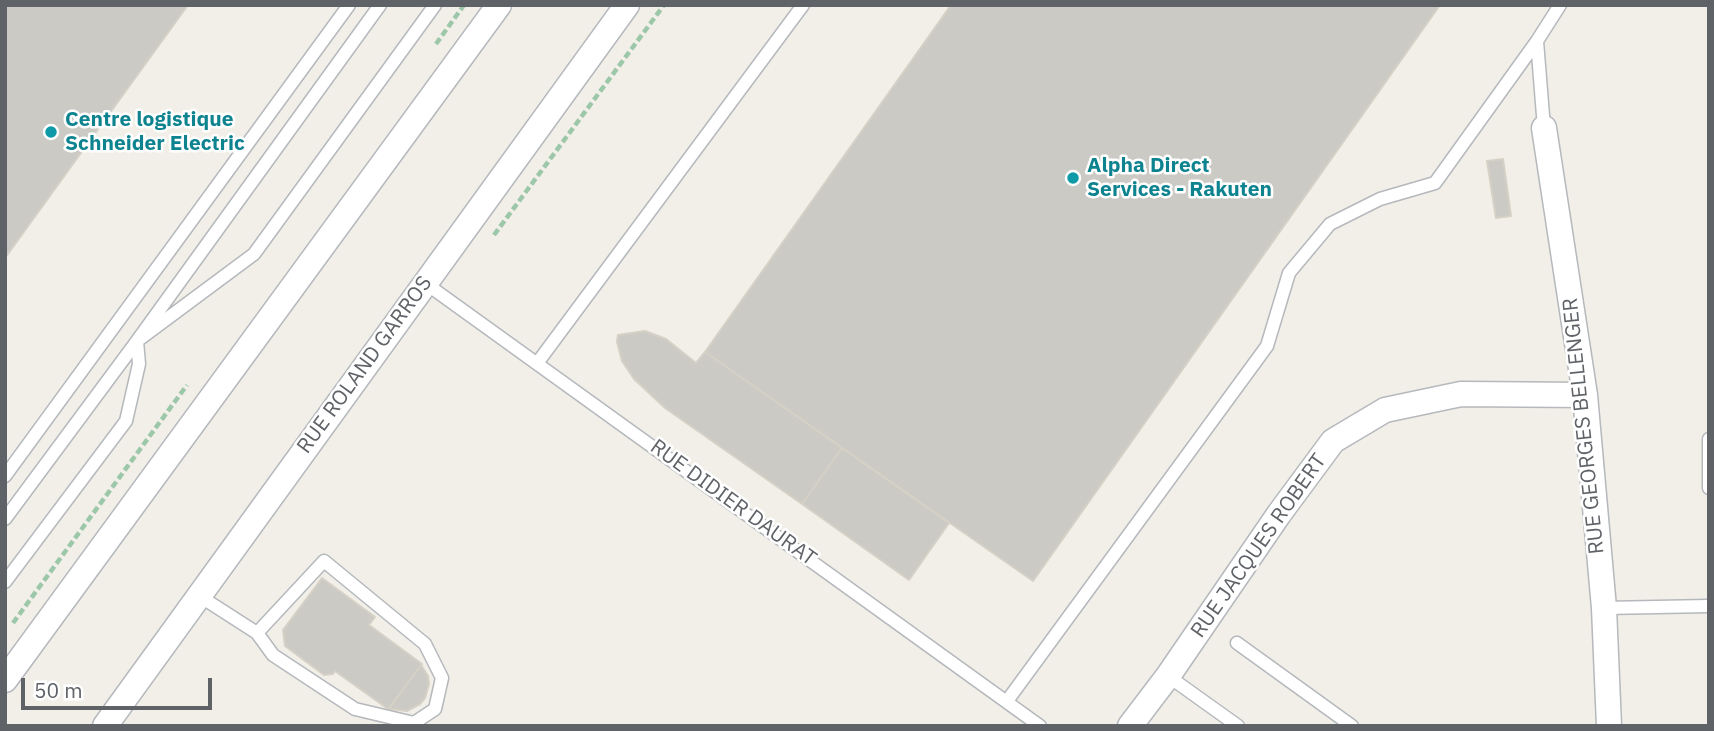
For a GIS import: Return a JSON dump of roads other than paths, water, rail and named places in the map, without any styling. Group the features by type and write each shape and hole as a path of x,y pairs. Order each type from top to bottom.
{"street":[{"path":"5,680 499,5"},
{"name":"RUE ROLAND GARROS","path":"105,726 627,5"},
{"name":"RUE GEORGES BELLENGER","path":"1544,128 1585,395 1604,608 1609,726"},
{"name":"RUE JACQUES ROBERT","path":"1130,726 1333,441 1385,410 1461,394 1585,395"}],"lane":[{"path":"5,476 349,5"},
{"path":"5,519 380,5"},
{"path":"137,341 254,254 435,5"},
{"path":"538,362 803,5"},
{"path":"1007,701 1268,346 1289,273 1330,223 1380,199 1435,183 1560,5"},
{"path":"1536,41 1544,128"},
{"name":"RUE DIDIER DAURAT","path":"425,283 1040,726"},
{"path":"5,582 126,421 139,364 137,341"},
{"path":"1709,439 1709,488"},
{"path":"198,594 257,632 272,655 355,709 414,723 435,709 442,678 425,643 324,561 257,632"},
{"path":"1604,608 1709,606"},
{"path":"1237,643 1352,726"},
{"path":"1168,676 1238,726"}],"place":[{"name":"Centre logistique Schneider Electric","path":"51,132"},
{"name":"Alpha Direct Services - Rakuten","path":"1073,178"}]}
